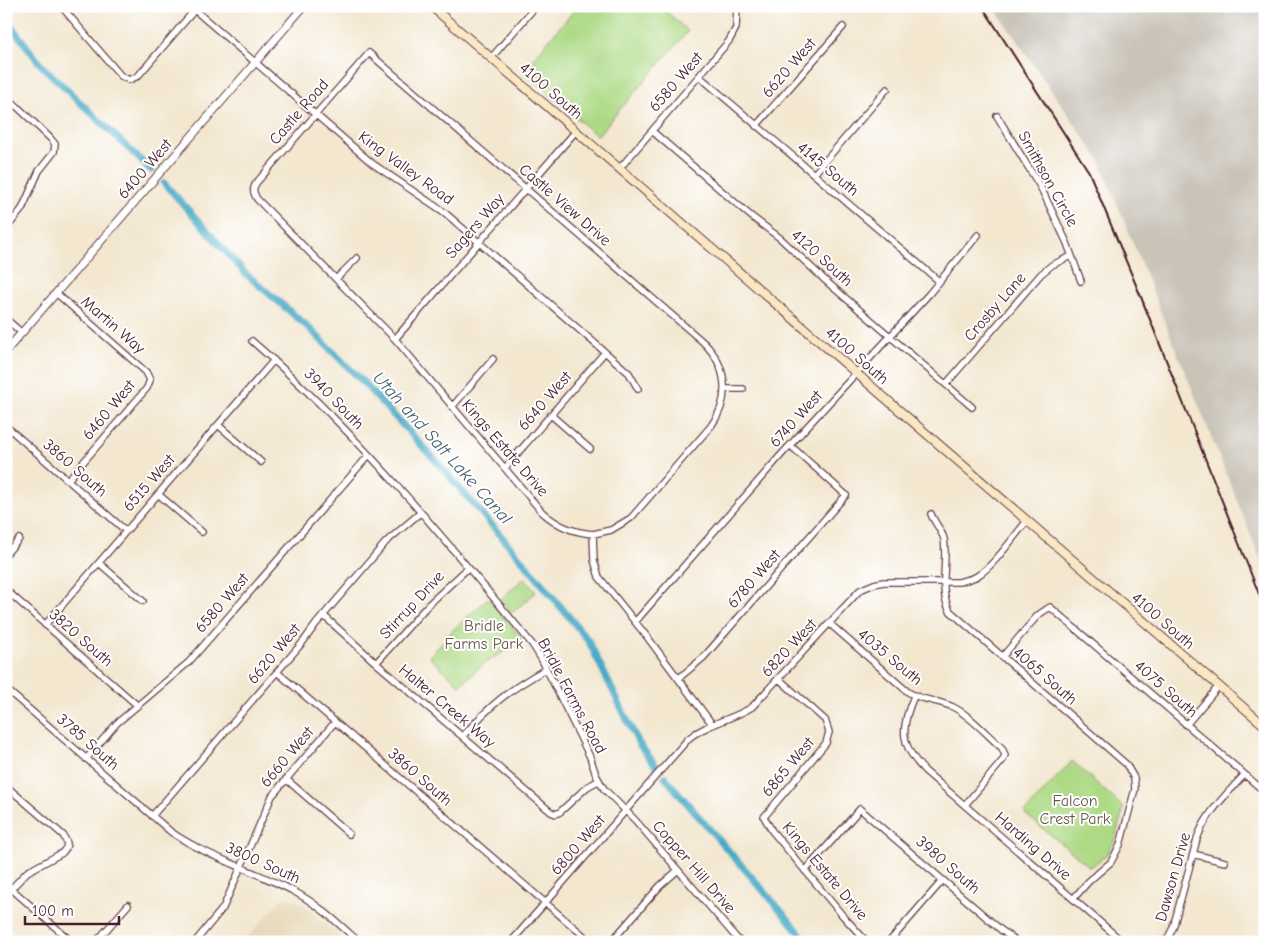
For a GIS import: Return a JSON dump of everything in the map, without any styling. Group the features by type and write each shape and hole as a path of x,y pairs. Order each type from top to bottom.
{"main road":[{"name":"4100 South","path":"431,6 1265,726"}],"street":[{"path":"61,6 121,76 130,80 138,76 194,8"},
{"name":"6400 West","path":"6,350 304,6"},
{"path":"491,58 536,6"},
{"name":"6580 West","path":"620,168 732,37 737,23 736,6"},
{"name":"King Valley Road","path":"194,8 373,164 431,202 479,242 629,373 638,390"},
{"name":"6620 West","path":"756,126 843,27"},
{"name":"Castle Road","path":"253,191 257,182 369,53"},
{"name":"Castle View Drive","path":"369,53 708,347 722,370 725,389 720,410 711,426 635,514 617,528 593,534"},
{"name":"4145 South","path":"699,76 940,282"},
{"path":"814,174 888,89"},
{"path":"6,96 55,144 54,152 35,178 22,209 6,229"},
{"path":"6,112 14,104"},
{"name":"Smithson Circle","path":"997,116 1041,188 1060,227 1080,281"},
{"name":"Sagers Way","path":"394,339 576,131"},
{"name":"4120 South","path":"652,131 752,217 780,238 827,282 972,407"},
{"name":"Kings Estate Drive","path":"253,191 257,199 394,339 542,512 554,522 573,531 593,534"},
{"name":"6740 West","path":"635,622 781,455 940,282 978,235"},
{"name":"Crosby Lane","path":"946,384 1041,274 1052,265 1071,256"},
{"path":"336,279 357,258"},
{"name":"Martin Way","path":"56,293 146,372 150,380"},
{"path":"6,319 22,332"},
{"name":"3940 South","path":"252,341 299,382 394,480"},
{"name":"6640 West","path":"505,468 605,352"},
{"name":"6515 West","path":"45,625 274,360"},
{"path":"452,407 493,360"},
{"name":"6460 West","path":"68,480 147,388 150,380"},
{"path":"725,389 743,389"},
{"path":"551,415 590,450"},
{"path":"218,425 262,462"},
{"name":"3860 South","path":"6,426 126,531"},
{"name":"6780 West","path":"679,678 703,658 846,495 791,446"},
{"name":"6580 West","path":"86,759 117,723 189,662 369,455"},
{"name":"Bridle Farms Road","path":"394,480 532,644 590,757 598,780 606,793 626,811"},
{"path":"158,494 202,532"},
{"name":"6620 West","path":"152,816 278,672 323,615 391,538 420,513"},
{"name":"4065 South","path":"931,514 943,538 944,582 946,602 950,611 1126,764 1134,778 1135,789 1116,855 1106,867 1089,881 1074,899"},
{"path":"944,582 959,582 979,575 1027,521"},
{"path":"593,534 594,560 599,578 679,678 712,724"},
{"path":"6,554 19,539"},
{"path":"99,563 142,601"},
{"name":"Stirrup Drive","path":"376,663 431,602 468,568"},
{"name":"6820 West","path":"665,766 689,738 699,730 736,716 752,707 860,590 874,584 944,582"},
{"name":"3820 South","path":"6,590 138,706"},
{"name":"4075 South","path":"1002,657 1038,615 1050,607 1265,792"},
{"name":"Halter Creek Way","path":"323,615 548,811 556,814 598,780"},
{"name":"4035 South","path":"830,624 914,696 943,704 959,711 1005,752 1005,757 965,805"},
{"path":"463,736 480,716 499,699 519,684 546,669"},
{"name":"3860 South","path":"278,672 591,942"},
{"name":"6865 West","path":"764,817 823,748 829,732 825,720 778,679"},
{"path":"1186,724 1218,687"},
{"name":"3785 South","path":"6,689 152,816"},
{"name":"Harding Drive","path":"914,696 904,721 906,746 913,759 925,772 1123,942"},
{"name":"6660 West","path":"195,942 220,913 269,800 335,722"},
{"name":"6800 West","path":"511,942 665,766"},
{"name":"Dawson Drive","path":"1166,942 1173,928 1199,832 1206,820 1244,774"},
{"path":"286,779 349,834"},
{"path":"6,786 63,835 67,842 66,848 62,853 27,872 9,886 72,942"},
{"name":"3980 South","path":"805,871 860,810 1001,930 1018,942"},
{"name":"Copper Hill Drive","path":"626,811 740,942"},
{"name":"3800 South","path":"152,816 186,843 304,897 359,942"},
{"name":"Kings Estate Drive","path":"764,817 805,871 867,942"},
{"path":"1193,854 1225,862"},
{"path":"611,942 660,886 678,870"},
{"path":"889,942 943,880"},
{"path":"96,942 128,905"},
{"path":"1261,942 1265,937"}],"shaded area":[{"path":"993,6 1265,6 1265,570 1099,159"},
{"path":"285,896 304,905 346,942 243,942"}],"green space":[{"path":"578,6 660,6 688,31 597,136 522,71"},
{"name":"Bridle Farms Park","path":"524,578 536,592 512,613 501,599"},
{"name":"Bridle Farms Park","path":"488,598 523,640 485,663 460,685 429,657 452,631"},
{"name":"Falcon Crest Park","path":"1072,761 1124,808 1114,841 1106,856 1090,867 1024,813"}],"waterway":[{"name":"Utah and Salt Lake Canal","path":"6,19 41,65 151,170"},
{"name":"Utah and Salt Lake Canal","path":"164,183 246,274 307,326 360,379 437,462 528,567 588,640 639,744 656,766"},
{"name":"Utah and Salt Lake Canal","path":"665,777 807,942"}],"railway":[{"path":"982,6 1089,172 1141,297 1265,609"}]}
